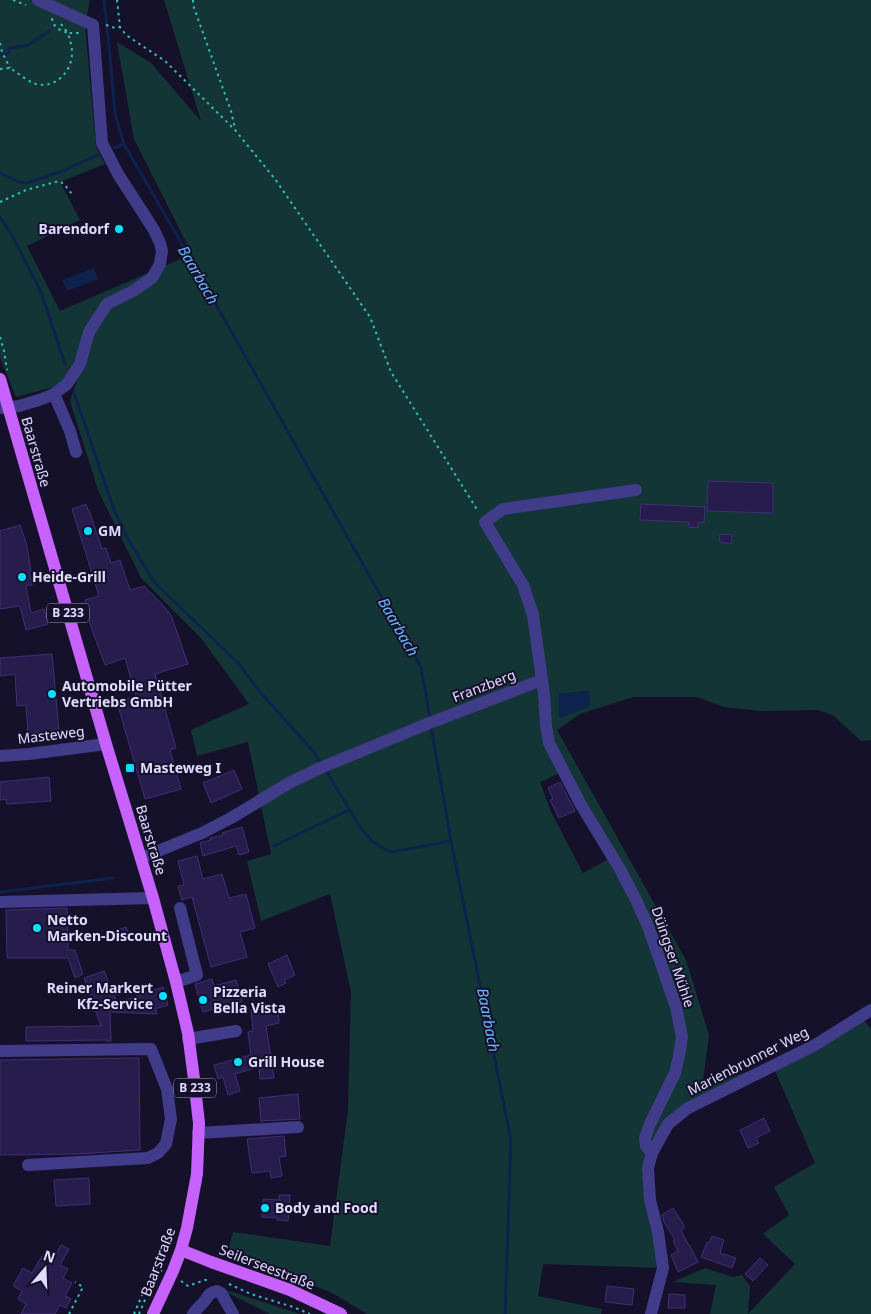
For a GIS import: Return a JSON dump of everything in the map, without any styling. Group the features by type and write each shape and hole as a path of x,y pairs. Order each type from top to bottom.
{"main road":[{"name":"Baarstraße","path":"4,376 4,408 153,898 176,982 188,1039 194,1079 198,1133 197,1174 181,1250 153,1314"},
{"name":"Seilerseestraße","path":"181,1250 290,1290 341,1314"}],"street":[{"path":"4,408 42,399 54,394 67,384 80,364 88,332 107,304 133,292 152,278 160,264 162,252 152,226 118,174 102,143 93,25 38,0"},
{"path":"54,394 70,431 76,452"},
{"path":"542,680 533,615 523,585 485,522 502,509 636,490"},
{"name":"Franzberg","path":"141,858 202,834 289,783 325,766 542,680"},
{"name":"Düingser Mühle","path":"542,680 549,743 581,805 620,869 648,926 676,1007 682,1037 675,1073 645,1138 646,1146 652,1153 648,1168 650,1200 658,1232 663,1268 651,1314"},
{"name":"Masteweg","path":"0,756 106,744"},
{"path":"0,902 153,898"},
{"path":"176,982 197,975 180,908"},
{"name":"Marienbrunner Weg","path":"652,1153 668,1124 688,1108 815,1045 871,1010"},
{"path":"188,1039 236,1031"},
{"path":"0,1051 151,1049 167,1089 171,1120 166,1144 158,1154 148,1158 28,1164"},
{"path":"198,1133 298,1127"},
{"path":"193,1314 207,1296 217,1291 221,1293 233,1314"}],"path":[{"path":"117,0 120,27 126,35 165,61 235,130 275,178 370,317 391,372 485,522"},
{"path":"193,0 193,5 231,111 235,130"},
{"path":"0,43 10,68 36,84 47,85 56,82 64,76 69,68 72,46 68,33 56,28 52,18"},
{"path":"101,23 114,28 120,27"},
{"path":"0,69 10,68"},
{"path":"0,202 17,194 59,181 72,194"},
{"path":"0,337 4,352 4,376"},
{"path":"139,1314 158,1269"},
{"path":"207,1296 204,1285 205,1280 210,1280"},
{"path":"69,1314 83,1287 74,1282"},
{"path":"227,1283 250,1294 310,1314"}],"green space":[{"path":"0,0 33,0 43,4 45,0 90,0 85,25 96,147 105,164 60,182 80,220 27,246 60,311 192,254 134,139 117,42 151,63 201,121 164,0 871,0 871,740 861,741 834,716 818,710 761,711 724,707 697,697 633,697 580,714 557,730 686,960 709,1035 702,1088 774,1062 687,1105 665,1121 652,1149 648,1136 668,1096 678,1071 682,1053 684,1034 679,1004 652,924 551,740 540,642 536,643 538,677 542,694 543,726 547,745 559,773 540,782 551,812 583,873 610,858 644,926 648,926 676,1007 682,1037 675,1073 645,1138 646,1146 652,1153 648,1168 650,1200 658,1232 663,1268 543,1264 538,1296 602,1309 601,1314 367,1314 334,1294 280,1271 227,1255 233,1232 330,1246 348,1110 351,992 330,894 261,921 247,861 271,854 248,742 197,756 191,730 249,704 201,638 141,578 98,490 70,401 77,381 16,397 0,357","holes":["589,691 590,706 559,718 559,694"]},
{"path":"862,1018 871,1029 871,1314 748,1314 795,1264 763,1234 789,1215 774,1187 815,1163 773,1066"},
{"path":"705,1268 733,1277 742,1275 750,1286 748,1314 710,1314 716,1285 673,1282"},
{"path":"214,1286 300,1314 270,1314"}],"water":[{"path":"94,268 98,279 67,291 62,280"},
{"path":"589,691 590,706 559,718 559,694"}],"building":[{"path":"708,481 773,483 773,513 707,511"},
{"path":"86,504 102,549 106,548 111,563 120,560 130,590 144,586 171,615 188,664 155,674 176,748 170,750 181,789 145,799 117,702 136,696 125,658 105,665 86,607 85,600 99,596 72,509"},
{"path":"641,504 705,507 704,523 698,522 698,528 689,527 689,522 640,520"},
{"path":"20,525 26,542 31,571 29,572 32,585 26,586 31,613 44,609 48,624 26,630 20,606 0,609 0,531"},
{"path":"720,534 732,535 731,544 719,542"},
{"path":"52,654 59,731 28,733 26,705 17,706 15,674 0,676 0,658"},
{"path":"234,770 242,789 211,803 203,783"},
{"path":"49,777 51,801 7,804 6,799 0,800 0,782"},
{"path":"560,782 575,811 559,818 550,800 553,799 548,788"},
{"path":"242,827 249,852 239,855 236,846 203,856 200,843 223,835 222,833"},
{"path":"197,856 203,879 222,874 229,898 246,894 255,928 240,932 247,957 211,967 192,897 182,900 178,886 184,885 178,861"},
{"name":"Netto Marken-Discount","path":"67,908 68,950 75,950 83,974 75,978 68,958 7,958 6,910"},
{"path":"126,927 129,935 120,938 117,930"},
{"path":"287,955 295,975 284,980 286,983 278,987 268,964"},
{"path":"104,971 117,1003 163,987 168,1005 155,1009 157,1014 110,1012 111,1041 26,1041 26,1027 101,1026 84,978"},
{"path":"212,979 214,986 236,980 242,1001 203,1012 195,984"},
{"path":"261,1009 261,1013 278,1012 279,1023 266,1026 274,1078 260,1079 259,1067 235,1074 240,1091 228,1095 223,1077 218,1079 214,1065 251,1055 248,1032 253,1031 251,1010"},
{"path":"139,1058 140,1150 77,1154 0,1155 0,1060"},
{"path":"298,1094 300,1119 261,1121 259,1098"},
{"path":"764,1118 770,1131 756,1138 759,1143 748,1148 740,1130"},
{"path":"284,1136 286,1156 279,1157 282,1176 271,1178 270,1171 252,1173 247,1139"},
{"path":"89,1178 90,1204 56,1206 54,1180"},
{"path":"279,1195 290,1195 288,1221 262,1217 263,1199 279,1200"},
{"path":"673,1208 685,1227 681,1230 698,1262 678,1272 671,1255 678,1251 673,1241 675,1240 662,1215"},
{"path":"712,1236 724,1240 720,1253 736,1258 732,1268 701,1257 707,1242 709,1243"},
{"path":"61,1245 69,1249 60,1265 68,1269 63,1278 72,1283 65,1296 71,1299 66,1308 60,1305 55,1314 21,1314 26,1304 18,1299 22,1291 13,1286 23,1268 32,1273 42,1256 52,1261"},
{"path":"760,1258 768,1265 753,1281 745,1274"},
{"path":"607,1286 634,1289 632,1305 605,1302"},
{"path":"669,1294 685,1295 685,1308 668,1308"}],"waterway":[{"name":"Baarbach","path":"104,0 115,114 124,144 421,667 430,718"},
{"path":"0,54 7,54 9,48 26,46 50,31"},
{"path":"114,148 124,144"},
{"path":"0,173 19,182 27,183 65,170 102,153"},
{"path":"0,217 13,237 41,292 65,364"},
{"path":"74,393 114,510 128,539 154,582 239,664 260,692 314,752 321,764"},
{"name":"Baarbach","path":"431,727 451,841 511,1140 505,1314"},
{"path":"325,769 360,827 372,841 382,848 392,852 451,841"},
{"path":"274,846 349,810"},
{"path":"0,892 113,878"}],"place":[{"name":"Barendorf","path":"119,229"},
{"name":"GM","path":"88,531"},
{"name":"Heide-Grill","path":"22,577"},
{"name":"Automobile Pütter Vertriebs GmbH","path":"52,694"},
{"name":"Masteweg I","path":"130,768"},
{"name":"Netto Marken-Discount","path":"37,928"},
{"name":"Reiner Markert Kfz-Service","path":"163,996"},
{"name":"Pizzeria Bella Vista","path":"203,1000"},
{"name":"Grill House","path":"238,1062"},
{"name":"Body and Food","path":"265,1208"}]}
